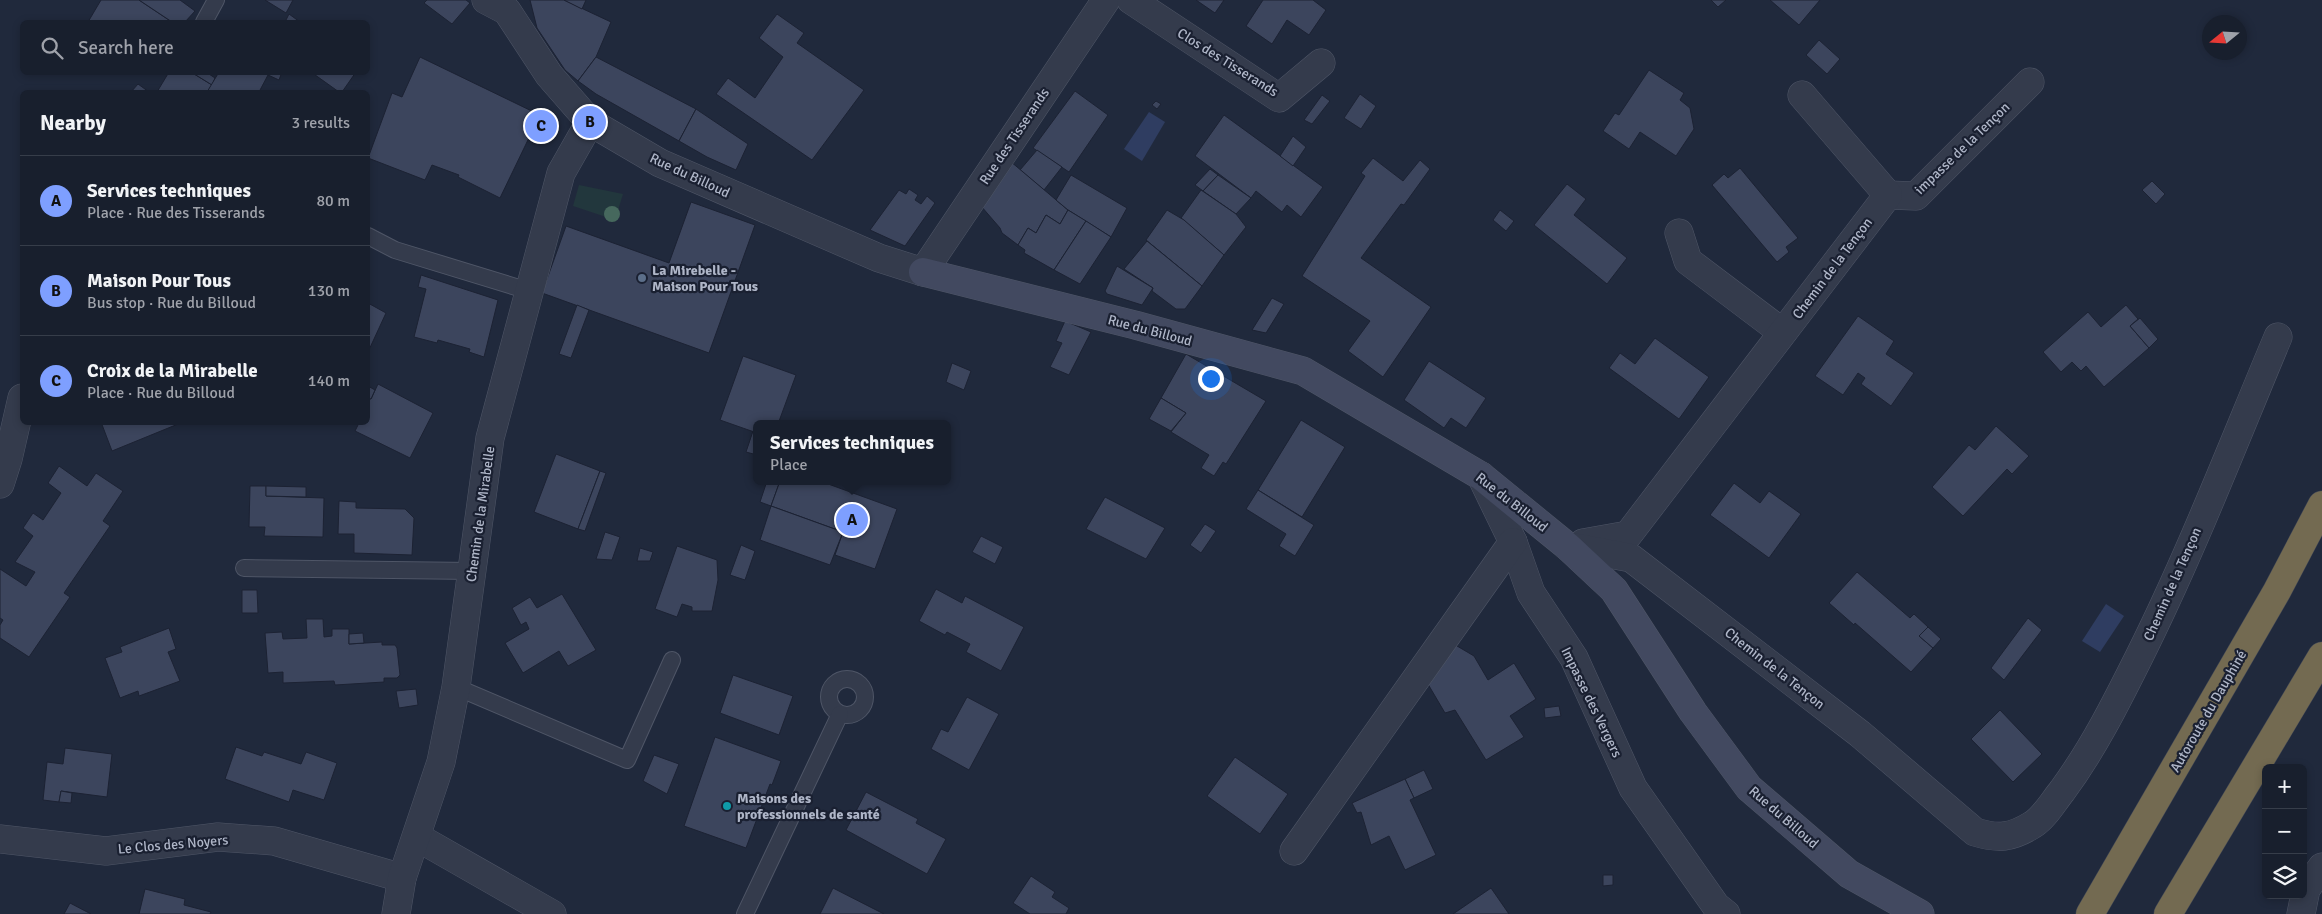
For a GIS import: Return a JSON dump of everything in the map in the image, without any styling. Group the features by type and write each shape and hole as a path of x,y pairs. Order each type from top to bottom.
{"highway":[{"name":"Autoroute du Dauphiné","path":"2090,914 2277,591 2322,505"},
{"path":"2168,914 2322,656"}],"street":[{"name":"Rue des Tisserands","path":"923,272 1106,0"},
{"name":"Clos des Tisserands","path":"1131,0 1279,98 1321,63"},
{"name":"Rue du Billoud","path":"501,4 549,75 590,122 660,164 879,258 923,272 1135,325 1302,371 1481,476 1567,546 1614,590 1693,712 1749,788 1849,874 1920,914"},
{"name":"impasse de la Tençon","path":"1888,194 1916,196 2030,82"},
{"path":"1802,95 1888,194"},
{"name":"Chemin de la Mirabelle","path":"396,914 402,878 441,762 456,687 490,438 561,173 590,122"},
{"name":"Chemin de la Tençon","path":"1567,546 1628,534 1888,194"},
{"path":"1679,234 1688,261 1782,332"},
{"name":"Chemin de la Tençon","path":"1567,546 1631,558 1860,734 1975,832 1995,838 2013,834 2034,825 2048,809 2077,771 2109,716 2171,592 2278,337"},
{"path":"0,484 20,406"},
{"name":"Impasse des Vergers","path":"1481,476 1513,542 1531,594 1574,658 1633,788 1716,906 1726,914"},
{"path":"1294,851 1513,542"},
{"name":"Le Clos des Noyers","path":"0,839 106,851 218,837 274,841 402,878"},
{"path":"417,837 552,914"},
{"path":"2301,914 2306,889 2322,867"}],"lane":[{"path":"205,20 216,0"},
{"path":"370,237 395,250 529,291"},
{"path":"244,568 472,571"},
{"path":"456,687 627,760 672,660"},
{"path":"745,914 840,714"}],"green space":[{"path":"579,185 623,194 615,220 573,206"}],"water":[{"path":"1149,112 1165,122 1142,161 1124,149"},
{"path":"2106,604 2124,616 2100,652 2082,641"}],"building":[{"path":"101,0 139,0 169,20 89,20"},
{"path":"139,0 180,0 195,11 187,20 169,20"},
{"path":"265,0 293,0 286,13"},
{"path":"427,0 466,0 470,3 452,24 424,3"},
{"path":"530,0 564,0 611,22 596,57 578,81 565,70 537,28"},
{"path":"564,0 586,0 582,9"},
{"path":"1196,0 1224,0 1215,13"},
{"path":"1263,0 1313,0 1326,10 1309,35 1287,20 1272,44 1246,26"},
{"path":"1711,0 1726,0 1718,7"},
{"path":"1770,0 1820,0 1799,25"},
{"path":"289,14 297,20 286,20"},
{"path":"777,14 804,33 797,43 864,90 812,160 716,94 728,78 755,98 783,57 759,38"},
{"path":"1819,40 1840,59 1827,74 1806,55"},
{"path":"420,57 540,115 500,198 458,177 459,175 432,165 425,180 370,159 370,153 392,93 402,97"},
{"path":"596,57 696,109 679,141 596,94 578,81"},
{"path":"1649,70 1684,93 1680,100 1690,108 1694,129 1676,156 1640,132 1629,149 1603,131 1615,113 1619,115"},
{"path":"167,75 196,75 212,85 208,90 158,90"},
{"path":"196,75 210,75 215,78 212,85"},
{"path":"217,75 268,75 260,90 208,90"},
{"path":"268,75 281,75 279,80"},
{"path":"315,75 354,75 343,90 336,90"},
{"path":"138,84 146,90 133,90"},
{"path":"1075,91 1108,115 1069,172 1033,148"},
{"path":"1360,94 1376,106 1361,129 1344,118"},
{"path":"1322,95 1330,101 1312,124 1304,120"},
{"path":"1156,101 1161,104 1157,109 1152,105"},
{"path":"696,109 748,144 736,170 707,157 679,141"},
{"path":"1224,115 1323,187 1301,217 1287,205 1282,212 1256,191 1251,198 1195,156"},
{"path":"1293,136 1306,147 1293,166 1280,156"},
{"path":"1037,150 1062,167 1044,190 1020,170"},
{"path":"1373,158 1403,181 1420,160 1430,169 1404,205 1401,204 1361,258 1431,307 1383,377 1348,351 1370,321 1302,276 1365,176 1361,173"},
{"path":"1010,161 1068,210 1060,224 1046,215 1036,233 1028,228 1018,245 1002,233 981,206"},
{"path":"1740,168 1798,238 1786,247 1789,252 1777,262 1712,185 1724,174 1728,178"},
{"path":"1210,169 1218,175 1203,191 1195,185"},
{"path":"1071,175 1127,208 1111,237 1068,210 1056,200"},
{"path":"1218,175 1251,198 1236,214 1203,191"},
{"path":"2152,181 2165,194 2156,204 2142,190"},
{"path":"1567,184 1586,199 1574,215 1627,258 1607,284 1534,225"},
{"path":"909,189 918,195 915,200 921,204 927,196 935,203 905,246 870,230 899,190 906,194"},
{"path":"1201,190 1236,214 1246,227 1224,255 1181,218"},
{"name":"La Mirebelle - Maison Pour Tous","path":"691,202 755,225 709,353 542,293 566,226 669,263"},
{"path":"1068,210 1086,221 1054,270 1024,253 1025,250 1018,245 1028,228 1036,233 1046,215 1060,224"},
{"path":"1167,210 1184,220 1224,255 1202,286 1146,240"},
{"path":"1500,210 1514,221 1506,231 1493,220"},
{"path":"1086,221 1111,237 1080,284 1054,270"},
{"path":"1147,241 1202,286 1185,309 1176,309 1152,291 1153,288 1124,269"},
{"path":"1117,266 1153,288 1142,305 1107,294 1105,291"},
{"path":"421,275 498,300 484,357 469,352 470,349 438,340 437,343 414,337 426,289 418,287"},
{"path":"1272,298 1284,304 1266,333 1252,330"},
{"path":"370,304 386,313 370,348"},
{"path":"577,305 589,310 571,358 559,354"},
{"path":"2126,305 2138,319 2130,326 2149,348 2104,387 2086,366 2081,371 2072,362 2061,372 2043,352 2088,312 2101,327"},
{"path":"1858,316 1894,341 1886,354 1914,373 1891,406 1861,384 1865,378 1858,373 1843,395 1815,376"},
{"path":"2140,318 2158,339 2149,348 2130,326"},
{"path":"1065,321 1091,332 1069,375 1050,367 1062,343 1056,341"},
{"path":"1655,338 1709,377 1679,419 1609,368 1620,353 1635,364"},
{"path":"1186,354 1266,401 1226,464 1223,462 1214,476 1201,468 1209,455 1171,432 1186,413 1161,398"},
{"path":"743,356 796,375 779,420 753,420 753,432 720,420"},
{"path":"1429,361 1486,398 1466,428 1451,418 1444,428 1404,400"},
{"path":"952,363 971,371 964,390 946,382"},
{"path":"378,384 433,413 410,458 355,431 358,425 370,425 371,399"},
{"path":"370,387 375,390 370,399"},
{"path":"1161,398 1186,413 1171,431 1149,419"},
{"path":"1301,420 1345,447 1302,517 1258,490"},
{"path":"102,425 176,425 112,451"},
{"path":"1996,426 2029,456 2012,474 2007,469 1963,516 1932,487 1969,445 1975,450"},
{"path":"753,431 753,454 746,452"},
{"path":"556,454 600,471 578,529 534,512"},
{"path":"59,466 87,486 96,473 123,491 103,521 110,526 64,593 70,597 29,657 0,638 0,625 3,620 0,618 0,569 26,586 35,572 15,562 33,536 23,528 33,513 43,520 61,493 48,483"},
{"path":"600,471 606,473 585,531 578,529"},
{"path":"1734,483 1760,503 1769,491 1801,514 1769,558 1710,515"},
{"path":"766,485 779,485 771,506 760,502"},
{"path":"779,485 831,485 897,509 875,569 835,555 843,532 771,506"},
{"path":"250,486 266,486 266,496 324,498 323,537 264,536 265,527 249,527"},
{"path":"266,486 306,487 306,497 266,496"},
{"path":"1258,490 1314,525 1295,556 1279,546 1286,534 1246,509"},
{"path":"1105,497 1165,528 1146,559 1086,529"},
{"path":"339,501 356,502 356,508 405,509 414,518 412,555 354,553 354,534 338,534"},
{"path":"771,506 843,532 830,565 760,540"},
{"path":"1205,524 1216,531 1201,553 1190,545"},
{"path":"605,532 620,537 612,560 596,559"},
{"path":"981,536 1003,547 995,564 972,552"},
{"path":"741,545 755,551 745,580 730,575"},
{"path":"677,546 717,560 718,580 712,611 692,611 692,607 682,604 677,617 655,609"},
{"path":"640,548 653,552 650,561 637,561"},
{"path":"1857,572 1910,618 1914,614 1928,627 1919,636 1933,648 1911,672 1829,603"},
{"path":"936,589 962,603 965,596 1024,627 1001,671 966,652 970,644 947,632 945,635 919,621"},
{"path":"242,590 257,590 258,613 242,613"},
{"path":"562,594 596,650 568,666 559,651 523,673 505,643 529,629 526,622 521,625 512,608 530,597 537,608"},
{"path":"2028,618 2042,630 2004,680 1991,668"},
{"path":"306,619 323,619 324,637 332,636 332,629 349,629 349,644 382,642 382,645 395,645 400,675 397,678 384,678 384,682 335,685 334,681 283,683 283,672 268,673 265,633 282,632 283,639 307,638"},
{"path":"1928,627 1941,639 1933,648 1919,636"},
{"path":"169,628 176,649 168,652 180,681 139,696 138,691 120,698 105,658 122,652 120,647"},
{"path":"363,633 364,643 349,644 349,634"},
{"path":"1452,643 1474,656 1488,680 1514,663 1536,699 1510,716 1524,737 1486,760 1455,710 1445,713 1425,679"},
{"path":"733,675 793,696 779,735 720,713"},
{"path":"416,689 418,705 399,708 396,691"},
{"path":"967,697 999,714 969,770 931,749 941,729 948,732"},
{"path":"1559,706 1561,716 1545,718 1544,708"},
{"path":"2000,710 2042,754 2013,782 1971,739"},
{"name":"Maisons des professionnels de santé","path":"715,737 781,761 772,785 770,784 746,848 684,826"},
{"path":"236,747 262,756 264,752 301,764 306,752 337,763 324,800 293,790 289,802 225,779"},
{"path":"65,748 112,754 107,797 61,791 59,802 43,800 47,762 63,764"},
{"path":"654,755 679,764 667,794 643,781"},
{"path":"1235,757 1288,794 1260,834 1207,796"},
{"path":"1424,770 1433,789 1414,798 1405,779"},
{"path":"1405,779 1414,798 1410,800 1436,855 1405,870 1389,836 1371,845 1361,812 1357,813 1352,803"},
{"path":"61,791 72,793 71,803 59,802"},
{"path":"866,792 918,819 916,823 946,839 927,874 846,830"},
{"path":"1603,875 1613,875 1613,885 1603,886"},
{"path":"1031,876 1055,892 1052,897 1069,908 1066,914 1030,914 1013,903"},
{"path":"833,888 884,914 820,914"},
{"path":"1491,888 1509,914 1453,914"},
{"path":"145,889 185,899 184,905 211,912 210,914 139,914"},
{"path":"70,903 91,914 64,914"}],"place":[{"name":"Maison Pour Tous","path":"590,122"},
{"name":"Croix de la Mirabelle","path":"541,126"},
{"name":"La Mirebelle - Maison Pour Tous","path":"642,278"},
{"name":"Services techniques","path":"852,520"},
{"name":"Maisons des professionnels de santé","path":"727,806"}]}
